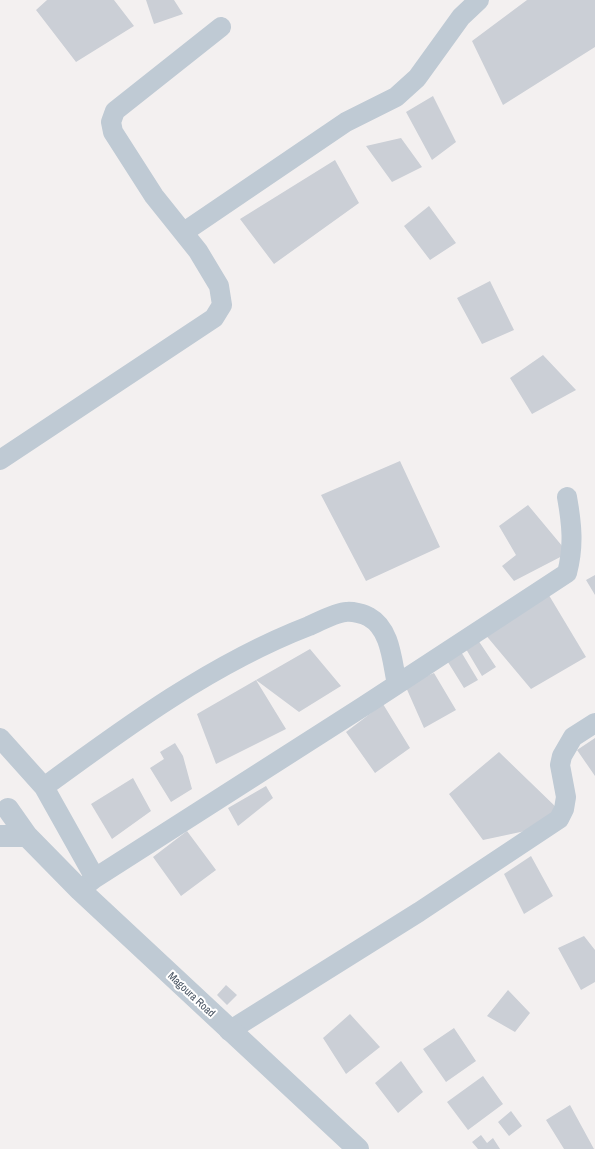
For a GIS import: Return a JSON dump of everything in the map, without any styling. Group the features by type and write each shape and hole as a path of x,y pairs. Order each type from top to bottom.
{"street":[{"path":"184,232 346,122 396,97 417,78 461,17 479,0"},
{"path":"0,460 214,318 222,305 219,286 198,251 154,196 113,132 111,122 115,111 221,27"},
{"path":"0,738 44,787 88,884 566,573 572,554 571,520 567,497"},
{"path":"44,787 167,700 252,650 278,638 345,612 368,616 380,625 385,635 397,684"},
{"path":"229,1031 419,912 559,819 564,809 566,797 560,765 562,756 573,737 595,723"},
{"name":"Magoura Road","path":"4,804 28,836 88,884 229,1031 358,1149"},
{"path":"0,836 28,836"}],"building":[{"path":"47,0 114,0 134,26 76,62 36,10"},
{"path":"146,0 174,0 183,14 154,24"},
{"path":"527,0 595,0 595,47 503,105 472,41"},
{"path":"433,96 456,142 432,160 406,112"},
{"path":"401,138 422,167 392,182 366,146"},
{"path":"335,160 359,203 274,264 240,219"},
{"path":"429,206 456,243 430,260 404,226"},
{"path":"490,281 514,330 482,344 457,298"},
{"path":"543,355 576,390 532,414 510,378"},
{"path":"400,461 440,547 366,581 321,495"},
{"path":"528,505 568,553 514,581 502,566 516,555 499,526"},
{"path":"595,575 595,595 586,580"},
{"path":"547,592 586,657 531,689 484,633"},
{"path":"476,637 496,667 482,676 466,649"},
{"path":"310,649 341,686 299,712 256,680"},
{"path":"460,650 478,680 464,688 446,659"},
{"path":"434,673 456,710 424,728 405,685"},
{"path":"256,680 286,729 216,764 197,714"},
{"path":"383,704 410,748 375,773 346,732"},
{"path":"595,738 595,776 577,750"},
{"path":"175,743 183,756 192,789 171,802 150,768 164,759 160,752"},
{"path":"499,752 559,810 544,827 483,840 449,794"},
{"path":"133,778 151,811 112,839 91,804"},
{"path":"266,786 273,798 238,826 228,808"},
{"path":"187,831 216,870 181,896 153,857"},
{"path":"531,856 553,896 524,914 504,874"},
{"path":"584,936 595,950 595,982 581,990 558,948"},
{"path":"226,985 237,995 227,1005 217,995"},
{"path":"508,990 530,1013 515,1032 487,1016"},
{"path":"350,1014 380,1047 346,1074 323,1038"},
{"path":"454,1028 476,1061 446,1082 423,1049"},
{"path":"401,1061 423,1092 398,1113 375,1083"},
{"path":"483,1076 503,1104 468,1130 447,1102"},
{"path":"570,1105 594,1149 564,1149 546,1120"},
{"path":"511,1111 522,1126 509,1136 498,1122"},
{"path":"481,1135 487,1143 493,1138 500,1149 478,1149 472,1142"}]}
